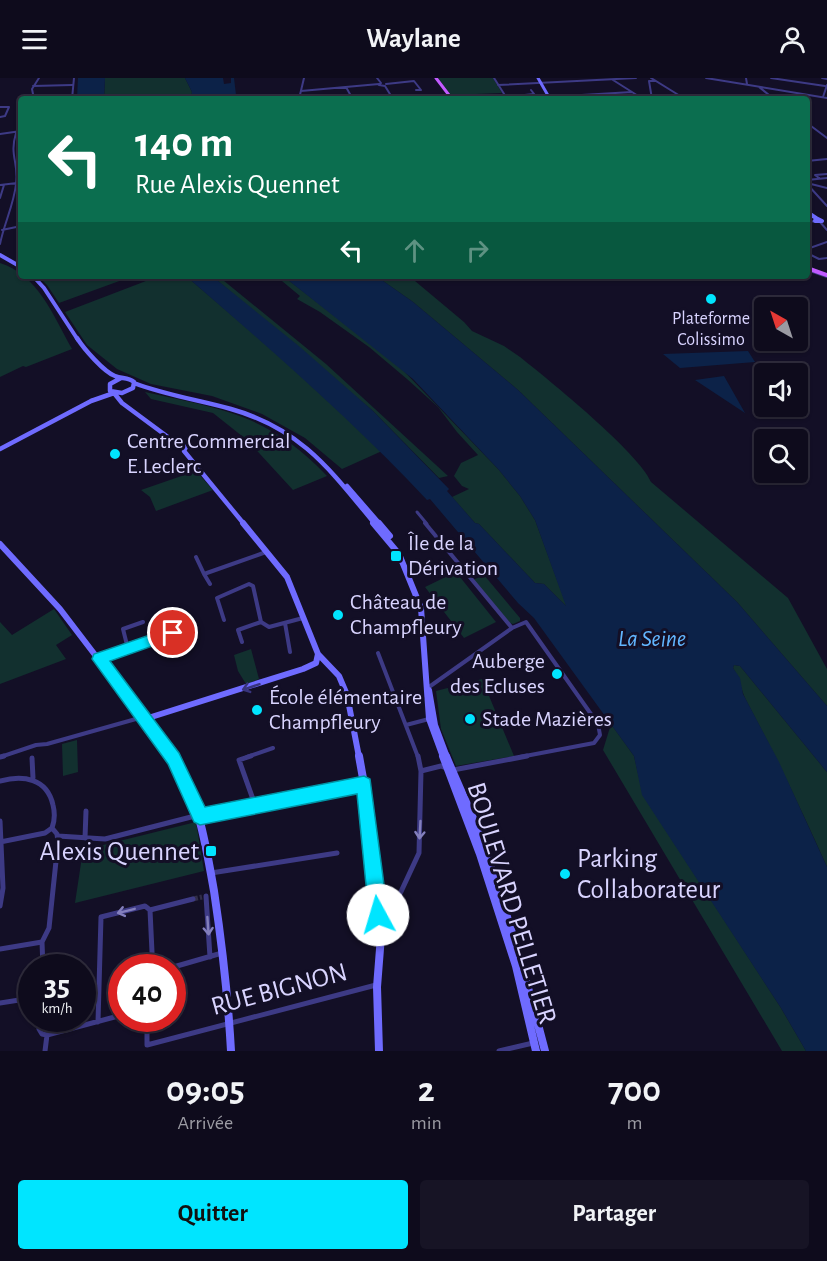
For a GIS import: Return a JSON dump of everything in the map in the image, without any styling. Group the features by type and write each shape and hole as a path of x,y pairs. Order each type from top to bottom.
{"main road":[{"path":"436,78 450,96"},
{"path":"810,270 827,276"},
{"name":"BOULEVARD PELLETIER","path":"128,391 149,389"},
{"name":"BOULEVARD PELLETIER","path":"339,480 353,492 390,536 419,592 426,625 433,717 450,769 494,878 545,1051"}],"street":[{"path":"34,96 33,86 39,78"},
{"path":"72,96 74,78"},
{"path":"300,96 304,78"},
{"path":"377,78 391,96"},
{"path":"494,78 506,96"},
{"path":"538,78 548,96"},
{"path":"498,85 636,78"},
{"path":"651,78 680,96"},
{"path":"706,78 827,98"},
{"path":"746,78 747,84"},
{"path":"771,78 826,85 823,97"},
{"path":"822,78 827,79"},
{"path":"612,79 638,96"},
{"path":"301,91 414,81 421,90 416,90"},
{"path":"652,96 649,81 655,81"},
{"path":"329,83 331,88"},
{"path":"33,86 72,85"},
{"path":"759,86 771,96"},
{"path":"346,87 351,96"},
{"path":"531,90 534,94"},
{"path":"577,96 632,92"},
{"path":"516,96 534,94"},
{"path":"0,107 9,107 5,116 0,117"},
{"path":"810,125 827,138"},
{"path":"0,134 18,133 11,149 17,162 16,194 2,221 0,244"},
{"path":"810,161 827,159"},
{"path":"810,181 827,176"},
{"path":"0,198 2,185 17,183"},
{"path":"810,183 827,188"},
{"path":"810,186 827,207"},
{"path":"819,220 827,230"},
{"path":"1,229 18,226"},
{"path":"810,250 827,242"},
{"path":"810,253 819,259 827,258"},
{"path":"0,258 18,267"},
{"path":"810,270 827,276"},
{"path":"0,449 91,401 109,389 112,382 109,374 76,344 34,279"},
{"name":"BOULEVARD PELLETIER","path":"34,279 44,288 79,344 113,375 129,379 149,389 234,410 274,426 316,454 394,546 410,577 424,626 429,719 450,769 492,890 516,966 535,1047"},
{"path":"112,382 122,378"},
{"path":"121,401 134,383"},
{"path":"109,389 182,449 289,580 318,654 339,676 347,695 364,784 381,936 377,985 379,1051"},
{"path":"91,401 128,391"},
{"path":"417,512 476,587 512,628"},
{"path":"0,544 43,587 70,620 182,772 200,816 211,873 207,895 210,957"},
{"path":"204,574 266,552"},
{"path":"196,557 210,584"},
{"path":"225,620 217,598 249,584 252,586 261,622 269,627 304,618"},
{"path":"128,649 123,630 143,622"},
{"path":"242,642 238,630 261,622"},
{"path":"421,771 441,766 450,769 599,741 602,734 598,724 526,622 512,628 429,687"},
{"path":"285,623 286,640 290,652"},
{"path":"100,659 174,632"},
{"path":"159,638 165,655"},
{"path":"378,653 418,755 421,771 419,853 392,911 378,911"},
{"path":"313,666 318,661 318,654"},
{"path":"0,757 36,745 144,718 326,663"},
{"path":"406,725 429,719"},
{"path":"255,805 239,760 273,748"},
{"path":"32,758 33,778"},
{"path":"0,781 19,777 33,778 43,784 52,798 54,823 52,828 45,833 1,842"},
{"path":"58,836 105,839 200,816 364,784"},
{"path":"85,838 86,811"},
{"path":"0,821 2,888 0,906"},
{"path":"42,954 42,942 48,928 58,836 52,828"},
{"path":"211,873 337,854"},
{"path":"207,895 223,953 231,1051"},
{"path":"150,910 193,899"},
{"path":"98,1022 101,917 145,906 150,910 152,952"},
{"path":"0,949 42,942"},
{"path":"186,964 223,953"},
{"name":"RUE BIGNON","path":"147,1032 147,1045 377,985"},
{"path":"0,1003 18,1000"},
{"path":"41,1032 47,1035 108,1019"},
{"path":"45,1051 47,1035"},
{"path":"499,1051 535,1047 542,1038"}],"green space":[{"path":"105,78 185,78 192,92 191,96 104,96"},
{"path":"438,78 493,78 502,93 476,94 477,96 452,96"},
{"path":"0,263 18,272 18,279 27,279 34,287 51,310 72,349 26,367 23,366 0,377"},
{"path":"41,279 125,279 59,303"},
{"path":"151,279 189,279 278,355 382,451 342,469 305,438 262,414 212,396 151,384 117,369 87,345 65,312"},
{"path":"216,279 222,279 326,364 448,476 439,478 373,411"},
{"path":"280,279 287,279 397,364 499,470 520,496 535,520 567,607 544,584 535,583 452,497 469,489 462,486 454,476 461,463 478,455 438,407 369,347 320,312 297,299 300,296"},
{"path":"380,279 413,279 472,331 504,346 520,357 571,399 630,453 651,482 788,598 827,669 827,706 737,602 518,390 413,302"},
{"path":"145,392 221,410 265,427 306,456 327,476 293,490 247,440 213,413 151,399"},
{"path":"196,471 213,490 156,511 150,497 141,490"},
{"path":"456,572 496,622 464,638 425,587"},
{"path":"484,575 520,618 520,621 510,623 473,580"},
{"path":"54,609 72,635 56,645 66,659 0,684 0,622 12,635"},
{"path":"251,649 259,679 246,684 238,671 234,655"},
{"path":"734,665 740,666 827,772 827,867 789,784 745,698 733,668"},
{"name":"Stade Mazières","path":"482,679 514,756 456,766 441,729 436,691"},
{"path":"611,724 634,756 643,795 781,1008 806,1051 782,1051 603,750"},
{"path":"77,740 78,772 63,776 62,744"},
{"path":"196,822 204,871 75,903 83,850"}],"water":[{"path":"78,78 105,78 104,96 77,96"},
{"path":"185,78 223,78 224,84 231,83 231,78 234,78 235,96 191,96 192,92"},
{"name":"La Seine","path":"189,279 216,279 300,347 373,411 449,489 447,491 475,523 479,524 535,583 544,584 566,606 535,520 520,496 499,470 413,379 287,279 380,279 413,302 518,390 737,602 827,706 827,772 740,666 734,665 733,668 740,678 743,694 779,762 827,867 827,1051 806,1051 781,1008 642,795 634,756 534,618 518,603 430,499 427,500 369,441"},
{"path":"748,351 755,362 680,368 663,354"},
{"path":"724,376 745,413 695,380"}],"tunnel":[{"path":"193,899 202,897"}],"place":[{"name":"Plateforme Colissimo","path":"711,299"},
{"name":"Centre Commercial E.Leclerc","path":"115,454"},
{"name":"Île de la Dérivation","path":"396,556"},
{"name":"Château de Champfleury","path":"338,615"},
{"name":"Auberge des Ecluses","path":"557,674"},
{"name":"École élémentaire Champfleury","path":"257,710"},
{"name":"Stade Mazières","path":"470,719"},
{"name":"Alexis Quennet","path":"211,851"},
{"name":"Parking Collaborateur","path":"565,874"}],"route":[{"path":"173,633 100,659 174,758 189,787 200,816 364,784 378,915"}]}
